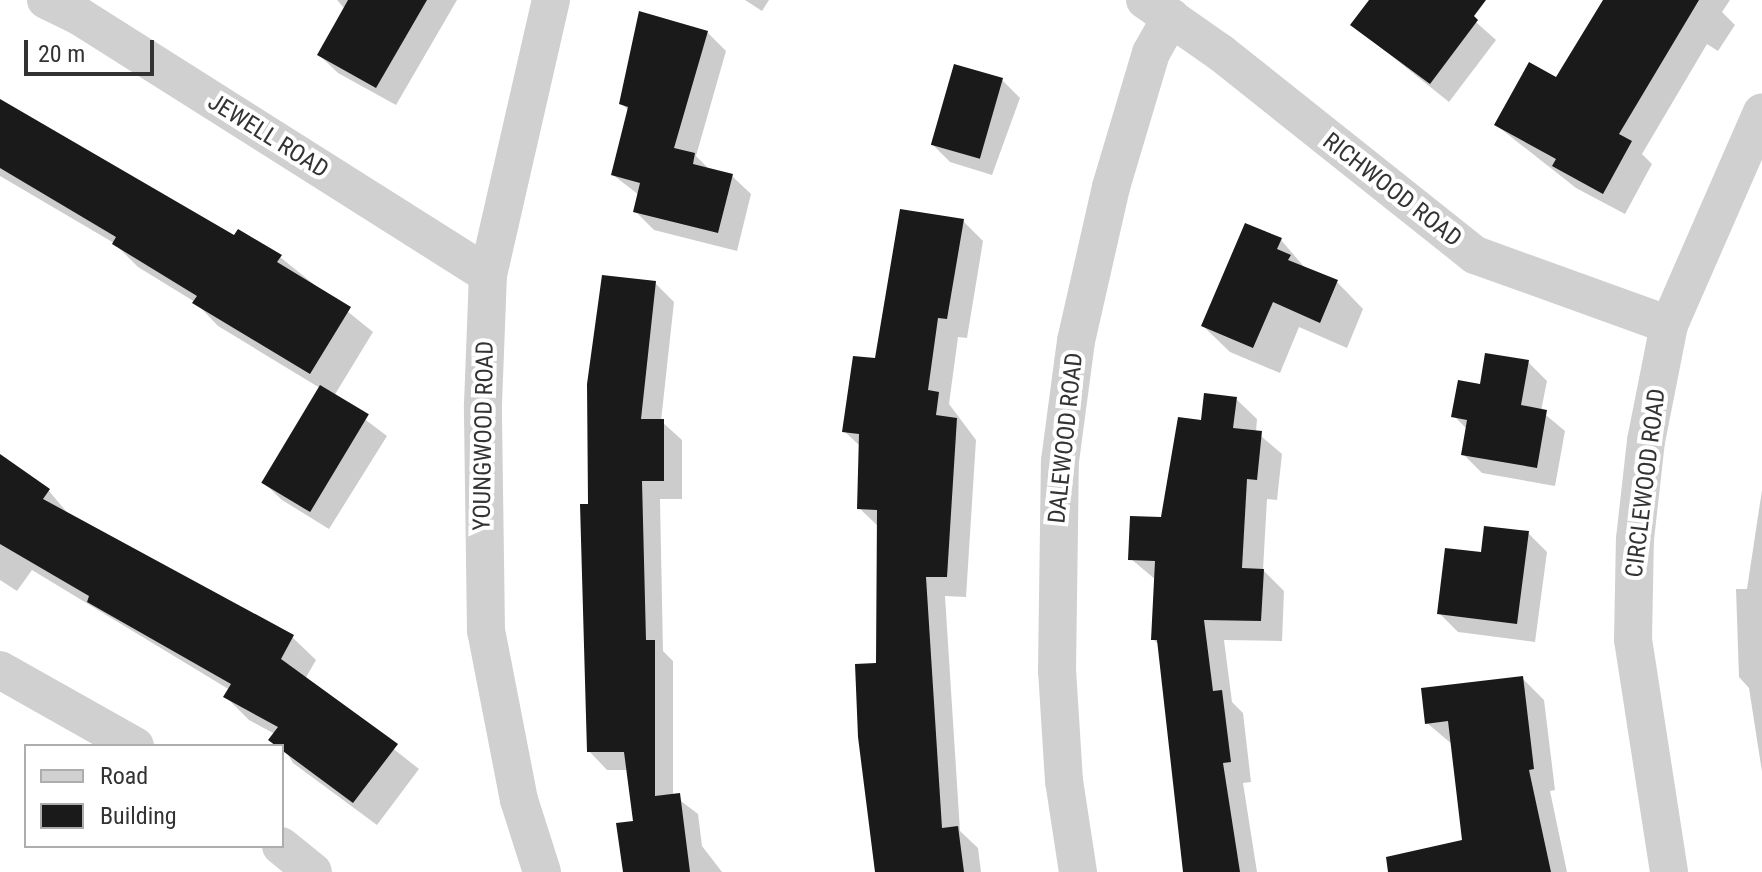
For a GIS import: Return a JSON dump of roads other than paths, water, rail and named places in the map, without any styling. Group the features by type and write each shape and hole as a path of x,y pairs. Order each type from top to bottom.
{"street":[{"name":"JEWELL ROAD","path":"46,0 79,16 488,275"},
{"name":"YOUNGWOOD ROAD","path":"542,872 519,800 482,593 488,275 551,0"},
{"name":"RICHWOOD ROAD","path":"1158,9 1475,255 1669,325"},
{"name":"DALEWOOD ROAD","path":"1078,872 1064,781 1057,670 1054,592 1060,461 1076,341 1111,187 1151,53 1158,9"},
{"name":"CIRCLEWOOD ROAD","path":"1669,872 1633,640 1635,539 1646,441 1669,325 1762,112"},
{"path":"0,670 131,744"},
{"path":"283,848 313,872"}]}
